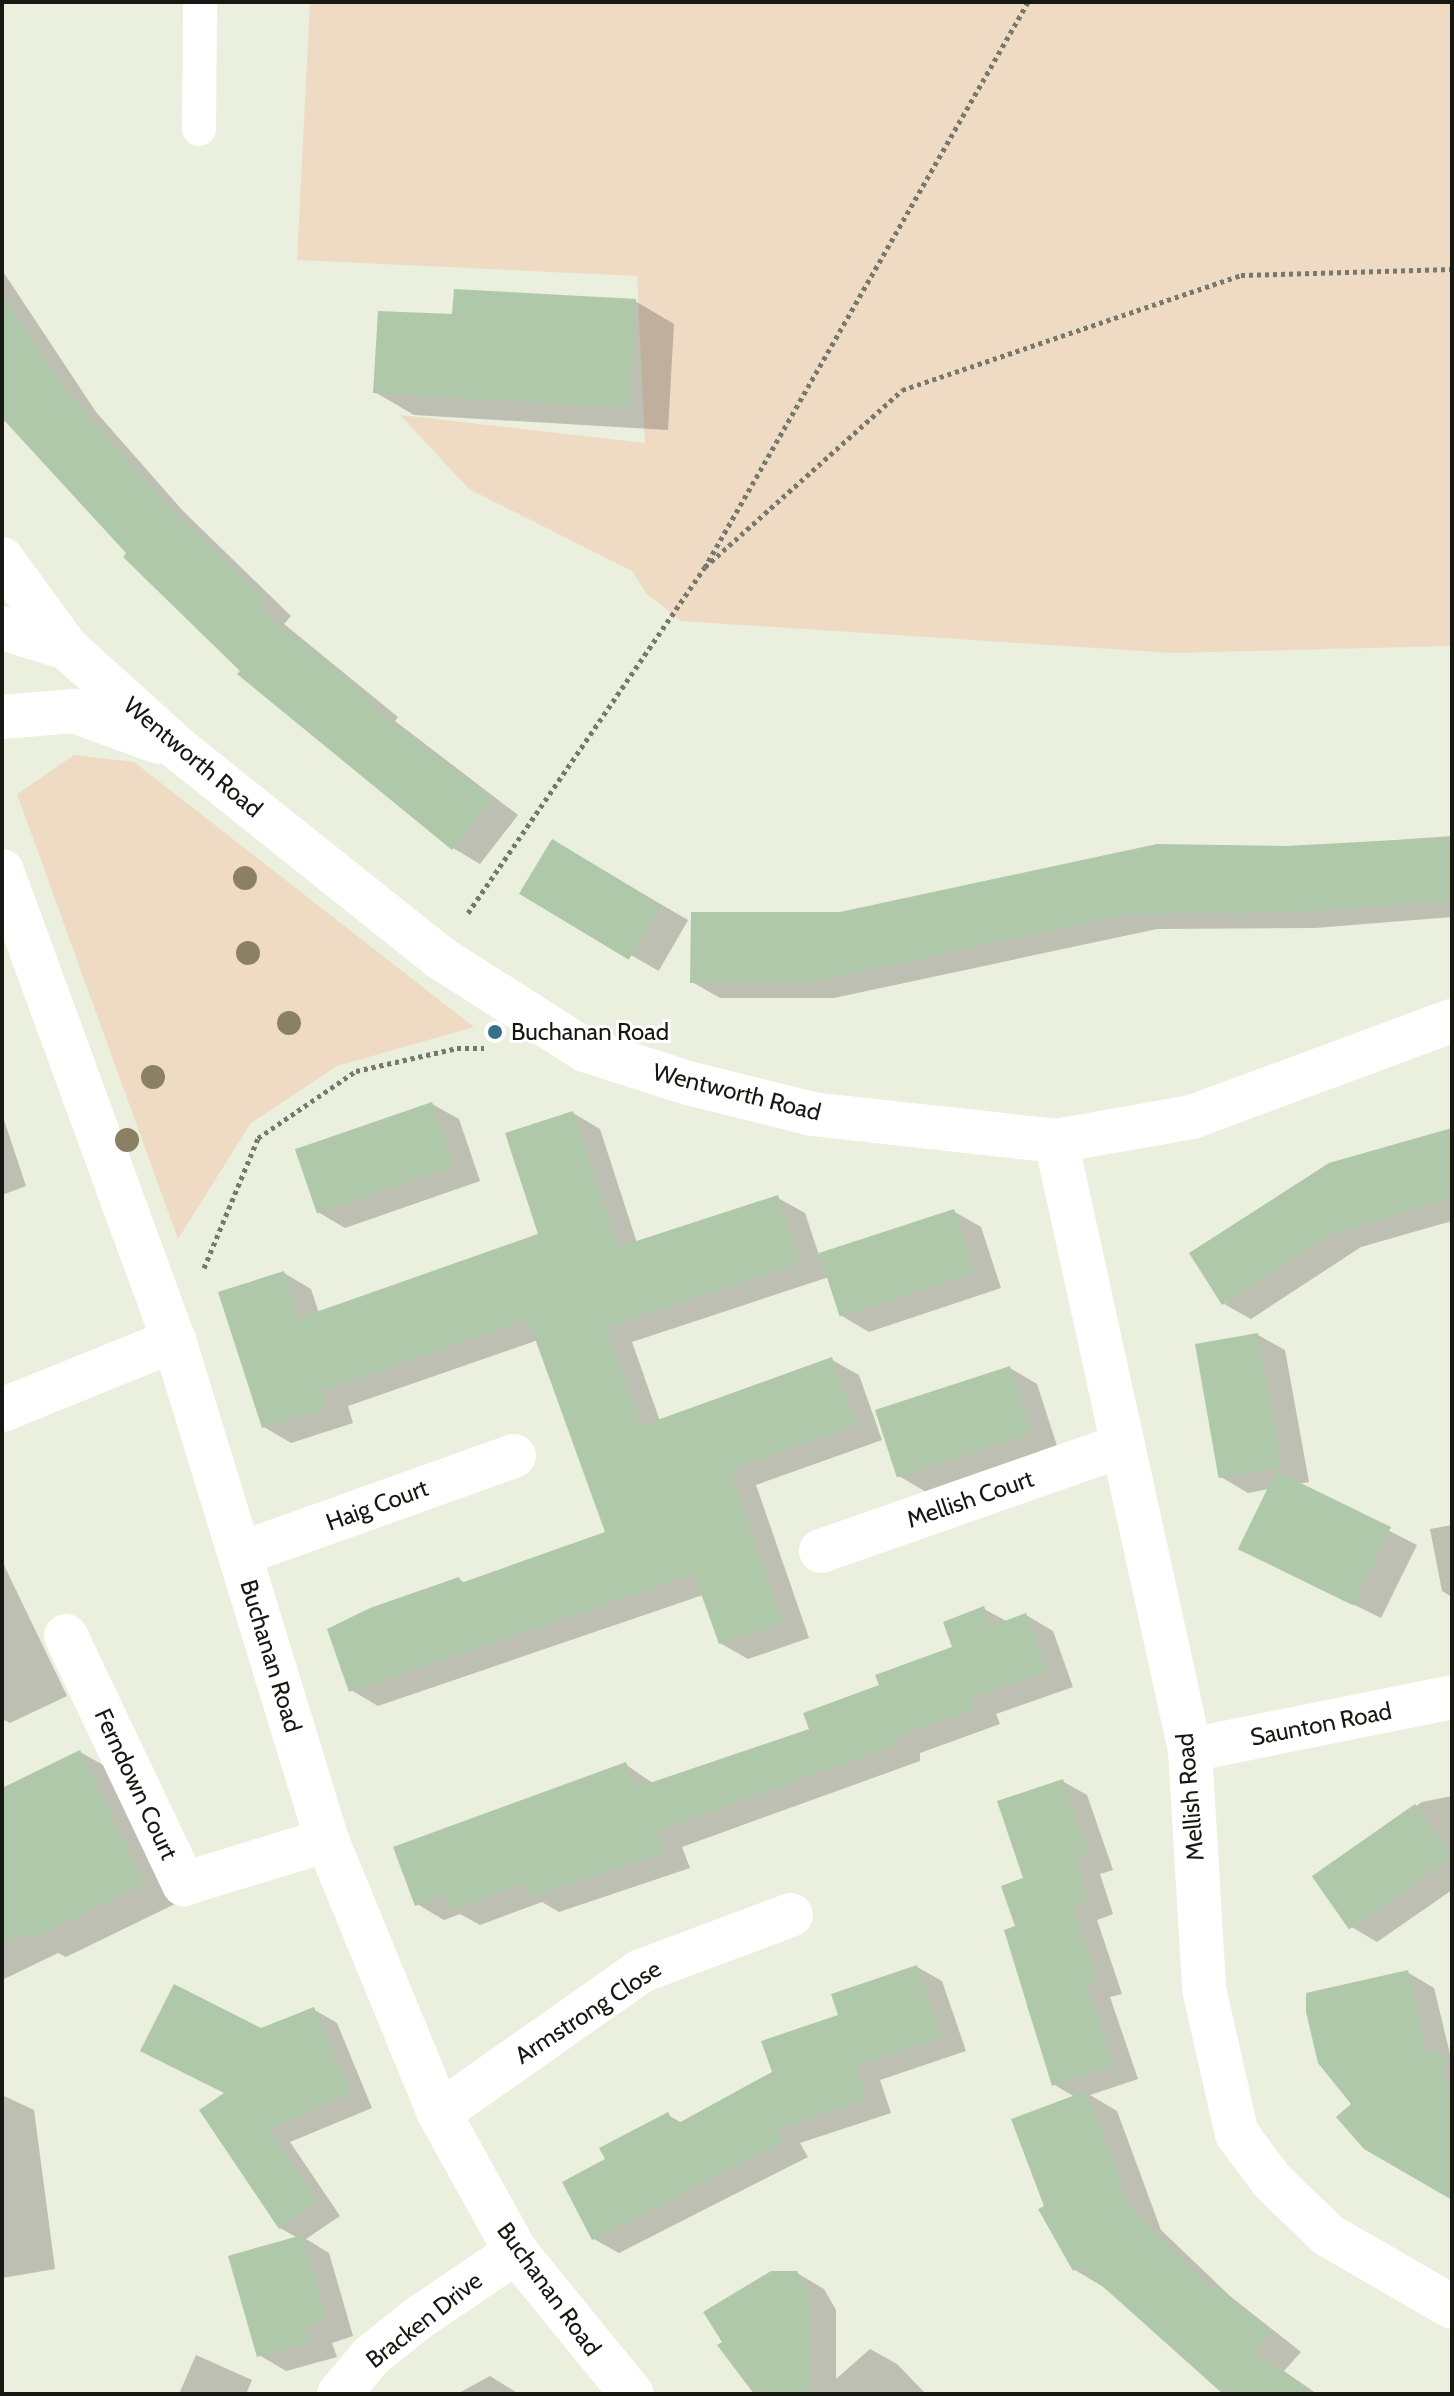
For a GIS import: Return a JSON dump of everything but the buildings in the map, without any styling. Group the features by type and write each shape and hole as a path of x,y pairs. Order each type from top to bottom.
{"street":[{"path":"2,559 67,648"},
{"name":"Wentworth Road","path":"2,628 67,648 180,750 439,957 585,1050 688,1083 812,1114 1056,1141 1192,1117 1452,1021"},
{"path":"2,717 74,711 180,750"},
{"name":"Buchanan Road","path":"2,871 174,1340 327,1840 439,2113 516,2252 632,2394"},
{"name":"Mellish Road","path":"1056,1141 1120,1446 1190,1750 1204,1989 1237,2134 1272,2181 1328,2235 1452,2307"},
{"path":"2,1410 174,1340"},
{"name":"Mellish Court","path":"821,1551 1120,1446"},
{"name":"Haig Court","path":"240,1554 514,1456"},
{"name":"Ferndown Court","path":"66,1636 184,1884 327,1840"},
{"name":"Saunton Road","path":"1190,1750 1452,1697"},
{"name":"Armstrong Close","path":"439,2113 641,1971 699,1946 791,1915"},
{"name":"Bracken Drive","path":"339,2394 371,2356 417,2319 516,2252"}],"lane":[{"path":"199,129 200,2"}],"path":[{"path":"439,957 705,567 1028,2"},
{"path":"705,567 902,390 1241,275 1452,269"},
{"path":"174,1340 258,1138 356,1071 457,1048 499,1048"}],"shaded area":[{"path":"310,2 1452,2 1452,646 1172,653 681,621 646,593 632,571 469,489 400,415 645,443 637,276 297,260"},
{"path":"74,755 134,762 474,1027 337,1066 251,1123 178,1239 17,794"}],"place":[{"name":"Buchanan Road","path":"495,1032"}]}
